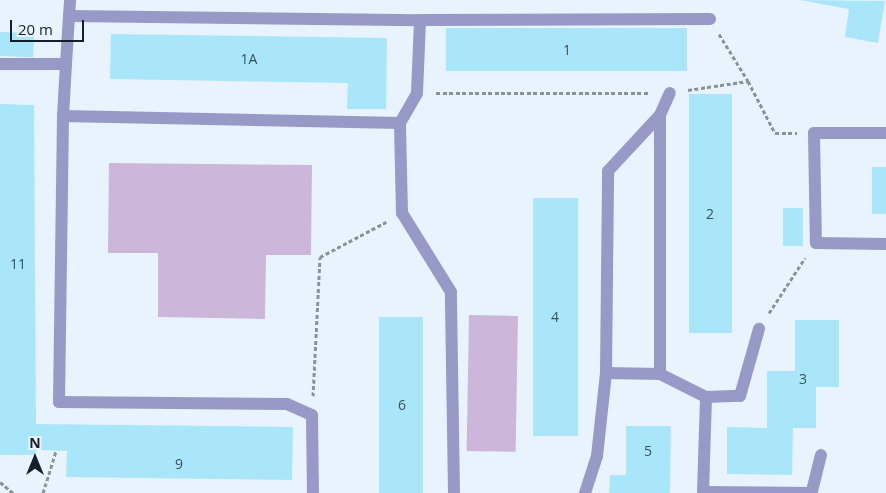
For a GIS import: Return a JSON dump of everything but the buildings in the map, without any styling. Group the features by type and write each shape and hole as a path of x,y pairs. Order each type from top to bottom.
{"lane":[{"path":"70,0 63,116 59,402 287,404 312,415 313,493"},
{"path":"69,16 420,20 710,19"},
{"path":"420,20 418,93 400,123 402,213 452,292 454,493"},
{"path":"0,64 66,64"},
{"path":"585,493 596,456 606,373 608,171 660,115 670,93"},
{"path":"660,115 660,374"},
{"path":"63,116 400,123"},
{"path":"886,133 814,133 816,243 886,244"},
{"path":"606,373 660,374 706,398 740,396 759,329"},
{"path":"706,398 704,492 812,492 821,455"}],"path":[{"path":"710,19 748,81 775,133 814,133"},
{"path":"418,93 670,93 748,81"},
{"path":"312,415 320,257 402,213"},
{"path":"759,329 816,243"},
{"path":"43,493 56,451"},
{"path":"0,482 13,493"}],"shaded area":[{"path":"109,163 312,165 311,255 266,255 265,319 158,317 158,253 108,253"},
{"path":"469,315 518,316 516,452 467,451"}]}
